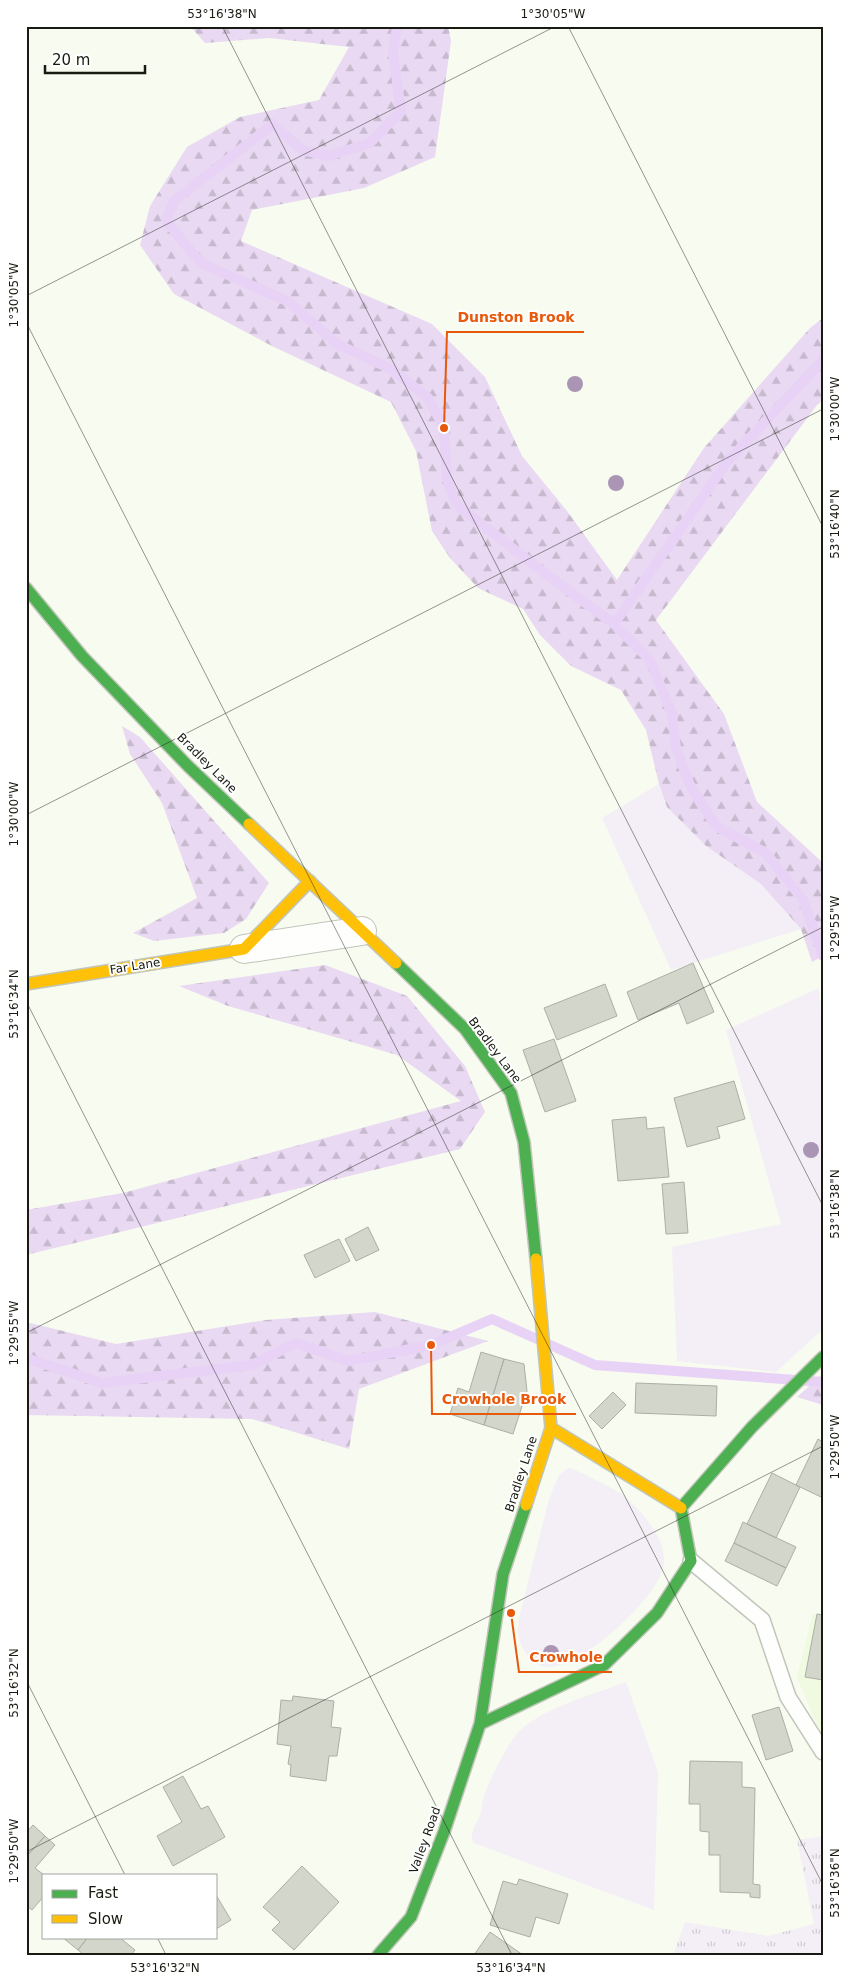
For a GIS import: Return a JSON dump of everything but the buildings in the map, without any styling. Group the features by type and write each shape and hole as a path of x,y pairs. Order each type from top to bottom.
{"main road":[{"name":"Bradley Lane","path":"26,588 82,656 188,766 465,1029 511,1093 524,1142 551,1428 503,1574 480,1724"},
{"path":"244,949 310,881"},
{"name":"Far Lane","path":"26,984 244,949"},
{"path":"681,1508 752,1427 823,1357"},
{"path":"480,1724 604,1665 657,1613 691,1561 681,1508 551,1428"},
{"name":"Valley Road","path":"378,1955 411,1917 444,1832 480,1724"}],"street":[{"name":"Far Lane","path":"244,949 362,931"}],"lane":[{"path":"691,1561 762,1620 788,1697 823,1752"}],"shaded area":[{"path":"813,1613 823,1615 823,1735 815,1721 797,1677"}],"green space":[{"path":"190,26 448,26 451,41 435,157 364,188 252,210 241,241 432,324 485,377 522,456 567,511 617,580 704,448 810,328 823,318 823,400 817,405 656,620 724,714 757,802 823,863 823,956 812,962 801,929 761,884 706,846 667,807 659,784 646,730 621,690 571,666 540,635 523,609 478,588 450,558 432,531 416,451 391,402 274,347 174,294 140,245 150,206 187,147 240,117 319,100 349,47 269,38 205,43"},
{"path":"122,726 140,737 269,883 246,919 224,933 154,941 133,933 197,898 162,803 130,754"},
{"path":"659,784 667,807 706,846 761,884 801,929 671,970 602,818"},
{"path":"325,965 407,996 465,1066 485,1112 460,1149 26,1255 26,1210 123,1193 461,1101 397,1055 228,1006 179,986"},
{"path":"819,988 823,1040 823,1329 776,1372 677,1361 672,1247 781,1224 726,1030"},
{"path":"375,1312 488,1341 359,1389 349,1449 252,1419 26,1415 26,1322 116,1344 266,1320"},
{"path":"823,1374 823,1405 797,1397"},
{"path":"568,1468 612,1488 631,1502 657,1534 663,1550 664,1563 653,1588 642,1603 610,1634 593,1648 575,1659 559,1665 545,1667 535,1663 523,1649 518,1631 519,1618 549,1499 559,1475"},
{"path":"626,1682 658,1772 654,1910 474,1843 472,1839 488,1785 516,1735 525,1726 551,1711 583,1697"},
{"path":"823,1836 823,1955 673,1955 685,1922 768,1936 814,1924 797,1840"}],"waterway":[{"path":"397,26 393,53 401,111 370,143 329,156 302,150 273,124 174,201 166,221 201,263 289,302 337,344 393,370 428,398 444,428 447,479 456,504 614,624 650,660 672,714 676,748 690,785 716,826 766,853 803,900 823,956"},
{"path":"614,624 727,462 823,360"},
{"path":"26,1358 102,1383 252,1365 296,1343 349,1361 431,1345 492,1319 595,1365 823,1382"}],"traffic: fast":[{"path":"26,588 82,656 188,766 249,824"},
{"path":"396,963 465,1029 511,1093 524,1142 536,1259"},
{"path":"480,1724 604,1665 657,1613 691,1561 681,1508 752,1427 823,1357"},
{"path":"378,1955 411,1917 444,1832 480,1724 503,1574 526,1505"}],"traffic: slow":[{"path":"249,824 396,963"},
{"path":"26,984 244,949 310,881"},
{"path":"526,1505 551,1428 536,1259"},
{"path":"551,1428 681,1508"}],"place":[{"name":"Dunston Brook","path":"444,428"},
{"name":"Crowhole Brook","path":"431,1345"},
{"name":"Crowhole","path":"511,1613"}]}
